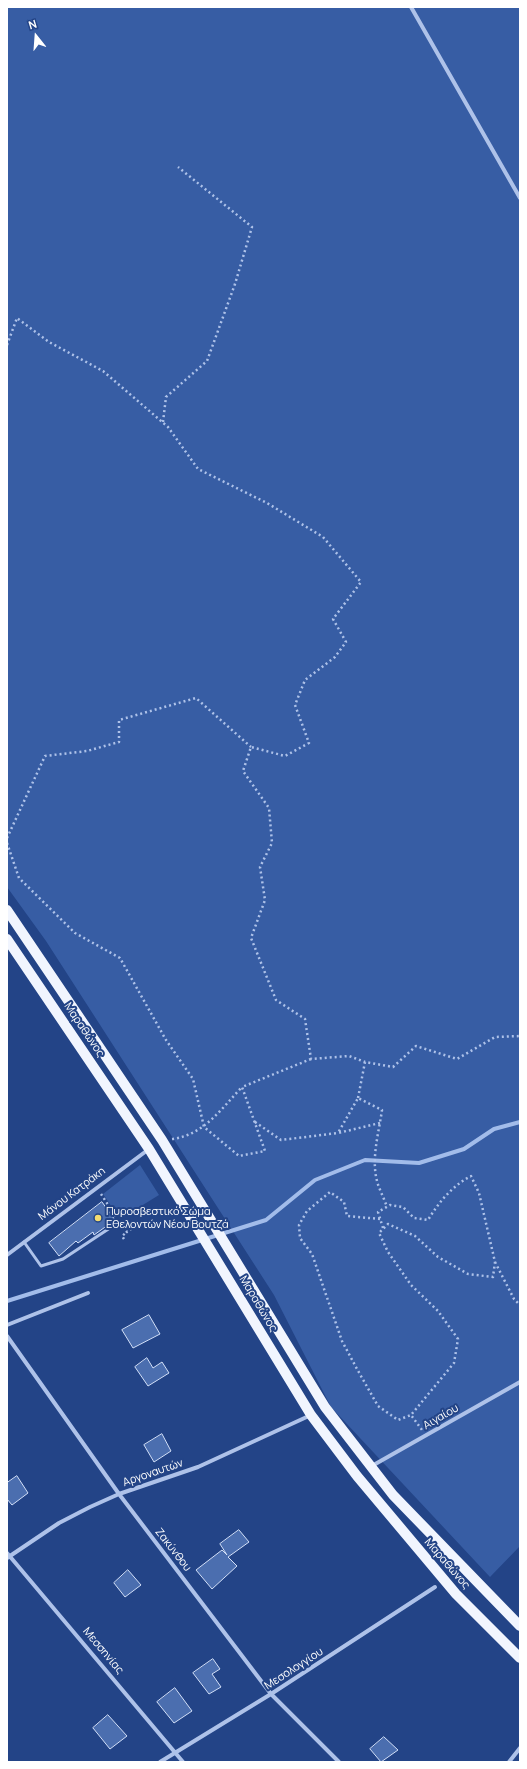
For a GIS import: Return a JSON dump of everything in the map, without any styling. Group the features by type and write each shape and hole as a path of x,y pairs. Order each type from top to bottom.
{"main road":[{"name":"Μαραθώνος","path":"7,910 162,1140 325,1407 393,1495 520,1626"},
{"name":"Μαραθώνος","path":"7,939 149,1148 311,1415 357,1476 456,1594 520,1658"}],"street":[{"path":"411,7 520,198"},
{"name":"Μάνου Κατράκη","path":"7,1256 149,1148"},
{"path":"7,1325 88,1293"},
{"name":"Ζακύνθου","path":"7,1336 119,1494 271,1694 339,1762"},
{"name":"Αιγαίου","path":"370,1467 520,1382"},
{"name":"Αργοναυτών","path":"8,1556 58,1523 119,1494 198,1467 311,1415"},
{"name":"Μεσσηνίας","path":"8,1556 183,1762"},
{"name":"Μεσολογγίου","path":"160,1762 271,1694 435,1587"},
{"path":"509,1762 520,1748"}],"lane":[{"path":"24,1242 41,1266 63,1259 119,1222"}],"path":[{"path":"162,422 166,397 208,360 236,284 252,227 178,166"},
{"path":"7,345 17,318 49,342 103,371 168,427 198,469 267,503 323,537 361,582 333,619 346,642 335,657 305,680 295,705 309,743 285,756 251,747 196,698 119,720 119,742 87,751 45,756 7,838"},
{"path":"251,747 243,772 269,808 272,843 260,867 265,900 251,938 276,1000 305,1019 311,1059"},
{"path":"7,843 19,878 75,933 120,958 166,1040 194,1080 204,1127 239,1156 265,1151 242,1087"},
{"path":"162,1140 187,1137 204,1127 242,1087 311,1059 349,1056 365,1062 392,1067 416,1046 457,1059 495,1037 520,1036"},
{"path":"338,1133 358,1098 365,1062"},
{"path":"358,1098 382,1110 375,1161 377,1181 387,1207"},
{"path":"255,1121 281,1140 338,1133 380,1123"},
{"path":"383,1228 378,1212 390,1205 404,1208 414,1218 428,1220 435,1208 457,1184 471,1176 479,1193 495,1262 514,1299 520,1305"},
{"path":"97,1187 127,1232"},
{"path":"380,1219 347,1216 344,1202 330,1192 307,1212 299,1225 300,1238 312,1254 342,1341 378,1406 398,1420 410,1415 454,1363 458,1339 438,1311 412,1285 388,1252 379,1233 388,1224 415,1236 438,1257 468,1274 493,1277 495,1262"},
{"path":"124,1239 122,1236 131,1229"},
{"path":"410,1415 426,1436"}],"shaded area":[{"path":"7,7 520,7 520,1546 490,1577 331,1407 274,1295 46,941 7,887"},
{"path":"140,1165 159,1195 120,1219 103,1194"}],"building":[{"path":"102,1202 115,1220 94,1235 93,1232 78,1243 76,1241 59,1256 49,1243"},
{"path":"149,1315 160,1334 133,1348 122,1330"},
{"path":"147,1358 153,1368 162,1362 169,1373 148,1386 135,1367"},
{"path":"162,1434 171,1451 154,1462 144,1445"},
{"path":"17,1476 28,1493 12,1505 7,1499 7,1483"},
{"path":"239,1530 249,1542 228,1557 237,1566 212,1589 196,1570 222,1550 227,1555 220,1544"},
{"path":"128,1570 141,1585 125,1597 114,1583"},
{"path":"213,1659 220,1669 212,1674 221,1687 209,1694 193,1673"},
{"path":"175,1688 192,1711 174,1723 157,1702"},
{"path":"108,1715 127,1736 110,1749 93,1728"},
{"path":"384,1737 398,1750 381,1762 370,1749"}],"waterway":[{"path":"7,1301 266,1220 315,1180 365,1160 419,1163 464,1149 494,1129 520,1122"}],"place":[{"name":"Πυροσβεστικό Σώμα Εθελοντών Νέου Βουτζά","path":"98,1218"}]}
